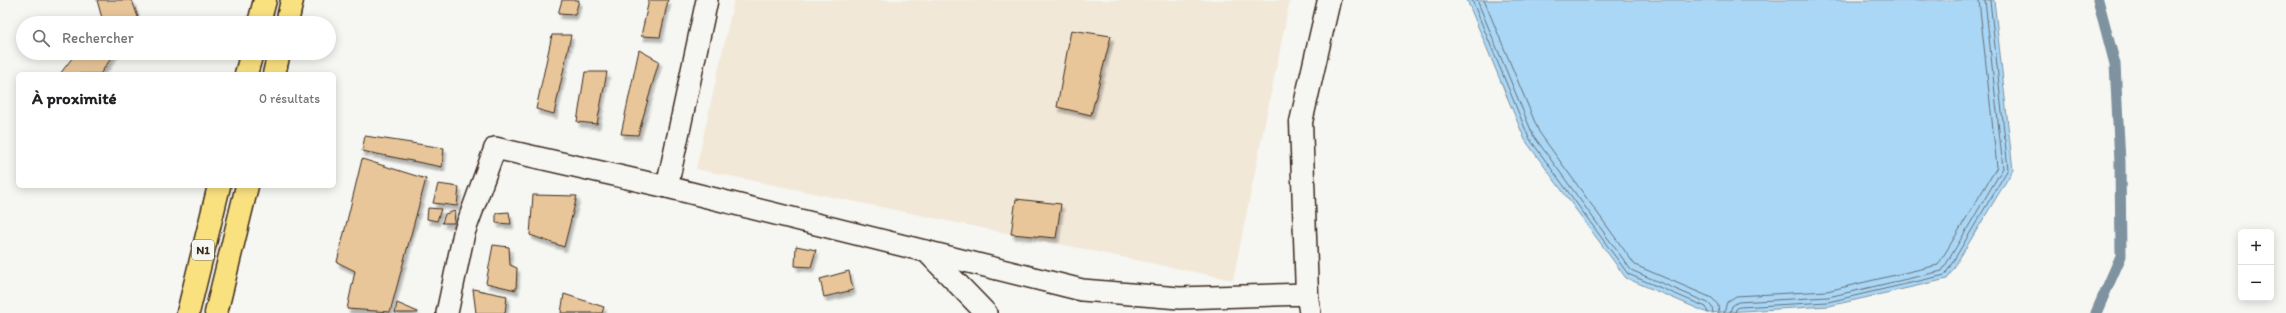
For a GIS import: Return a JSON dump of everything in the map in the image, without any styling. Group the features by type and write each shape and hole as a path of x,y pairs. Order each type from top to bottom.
{"main road":[{"path":"261,16 265,0"},
{"path":"289,16 292,0"},
{"path":"247,72 250,60"},
{"path":"275,72 278,60"},
{"name":"N1","path":"188,313 219,188"},
{"name":"N1","path":"216,313 247,188"}],"street":[{"path":"1309,304 1301,122 1329,0"}],"lane":[{"path":"667,187 707,0"},
{"path":"447,313 464,233 495,148 667,187 1082,290 1179,298 1309,304"},
{"path":"926,252 986,313"}],"shaded area":[{"path":"734,0 1290,0 1233,280 696,169"}],"water":[{"path":"1467,0 1994,0 2013,170 1947,279 1829,306 1708,313 1626,278 1525,140"}],"building":[{"path":"97,0 132,0 138,16 101,16"},
{"path":"562,0 579,0 575,15 558,14"},
{"path":"649,0 668,0 660,37 641,36"},
{"path":"1071,30 1111,36 1091,115 1057,107"},
{"path":"552,35 571,35 554,114 536,109"},
{"path":"639,50 659,61 638,135 621,134"},
{"path":"71,60 110,60 101,72 62,72"},
{"path":"585,72 607,72 597,124 577,122"},
{"path":"365,136 444,148 442,167 362,151"},
{"path":"362,159 426,179 390,312 347,309 355,271 337,262"},
{"path":"438,184 459,187 457,206 433,203"},
{"path":"533,195 577,196 564,247 530,235"},
{"path":"1016,199 1061,204 1056,238 1011,234"},
{"path":"428,208 441,209 437,221 427,219"},
{"path":"455,211 454,223 442,223 445,214"},
{"path":"509,212 511,224 496,223 496,213"},
{"path":"493,245 509,247 510,265 517,268 516,290 486,283"},
{"path":"796,246 816,250 811,267 795,266"},
{"path":"849,271 853,290 824,297 820,279"},
{"path":"473,289 507,296 505,313 476,313"},
{"path":"564,294 604,307 602,313 561,313"},
{"path":"397,303 418,312 418,313 395,313"}],"waterway":[{"path":"2096,313 2121,256 2120,162 2115,64 2098,0"}]}
